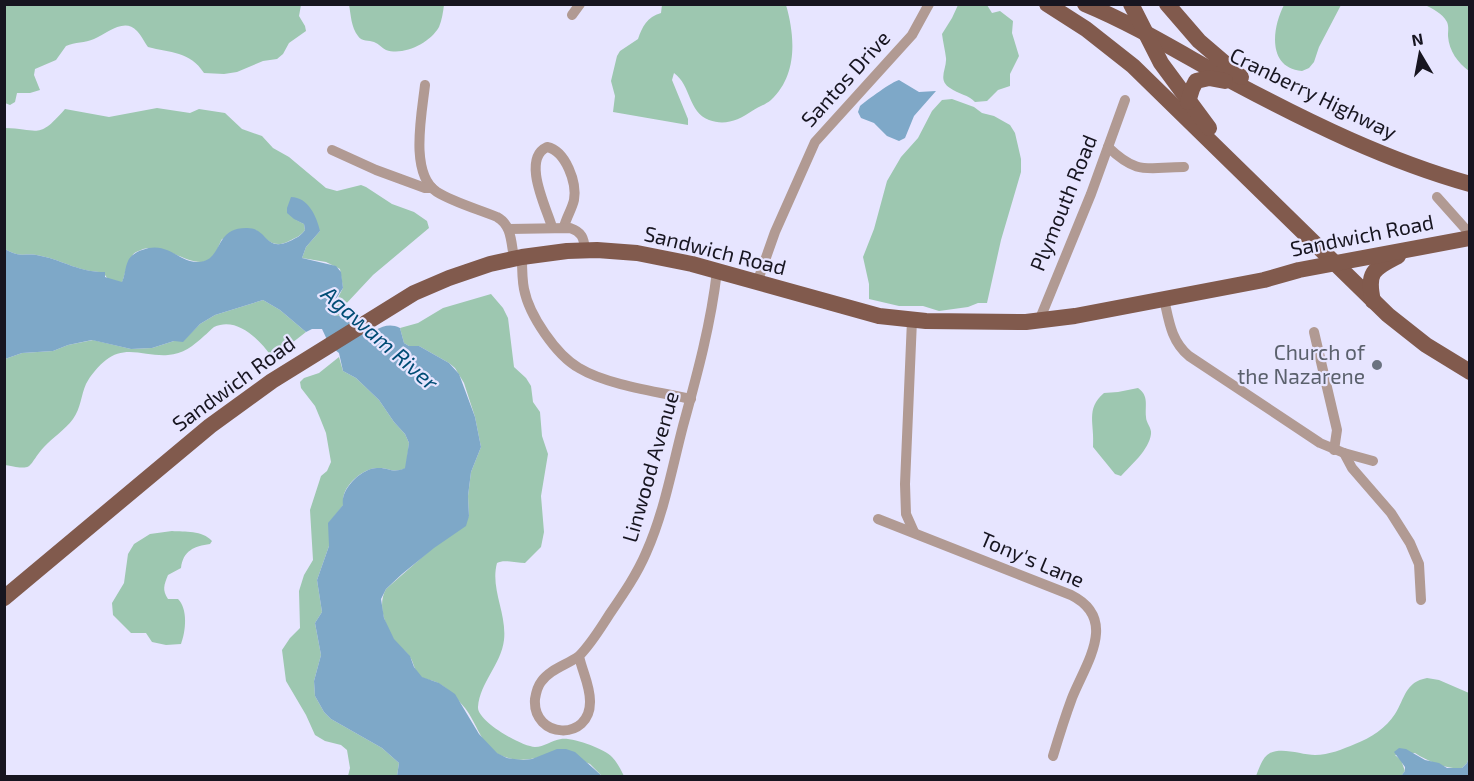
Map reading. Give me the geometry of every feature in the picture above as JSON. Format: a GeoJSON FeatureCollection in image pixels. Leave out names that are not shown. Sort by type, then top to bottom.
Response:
{"type":"FeatureCollection","features":[{"type":"Feature","properties":{"kind":"main road"},"geometry":{"type":"LineString","coordinates":[[1047,4],[1086,29],[1127,60],[1237,169],[1310,237],[1373,302],[1426,345],[1470,372]]}},
{"type":"Feature","properties":{"kind":"main road","name":"Cranberry Highway"},"geometry":{"type":"LineString","coordinates":[[1085,4],[1144,31],[1235,83],[1333,133],[1436,174],[1470,184]]}},
{"type":"Feature","properties":{"kind":"main road"},"geometry":{"type":"LineString","coordinates":[[1131,4],[1167,72],[1188,102],[1262,190]]}},
{"type":"Feature","properties":{"kind":"main road"},"geometry":{"type":"LineString","coordinates":[[1167,4],[1212,53],[1280,106]]}},
{"type":"Feature","properties":{"kind":"main road"},"geometry":{"type":"LineString","coordinates":[[1188,102],[1193,85],[1200,79],[1209,78],[1235,83]]}},
{"type":"Feature","properties":{"kind":"main road","name":"Sandwich Road"},"geometry":{"type":"LineString","coordinates":[[4,598],[217,421],[324,347],[425,287],[476,268],[518,257],[585,250],[650,255],[717,271],[864,313],[912,320],[1039,321],[1264,280],[1299,270],[1470,236]]}},
{"type":"Feature","properties":{"kind":"main road"},"geometry":{"type":"LineString","coordinates":[[1299,270],[1309,252],[1310,237]]}},
{"type":"Feature","properties":{"kind":"main road"},"geometry":{"type":"LineString","coordinates":[[1373,302],[1370,282],[1375,270],[1382,264],[1415,248]]}},
{"type":"Feature","properties":{"kind":"main road","name":"Sandwich Road"},"geometry":{"type":"LineString","coordinates":[[1264,280],[1319,277],[1353,282]]}},
{"type":"Feature","properties":{"kind":"street"},"geometry":{"type":"LineString","coordinates":[[572,15],[580,4]]}},
{"type":"Feature","properties":{"kind":"street","name":"Santos Drive"},"geometry":{"type":"LineString","coordinates":[[757,283],[775,232],[815,142],[912,35],[929,4]]}},
{"type":"Feature","properties":{"kind":"street"},"geometry":{"type":"LineString","coordinates":[[424,85],[420,153],[424,174],[432,188]]}},
{"type":"Feature","properties":{"kind":"street","name":"Plymouth Road"},"geometry":{"type":"LineString","coordinates":[[1039,321],[1125,100]]}},
{"type":"Feature","properties":{"kind":"street"},"geometry":{"type":"LineString","coordinates":[[547,147],[564,160],[572,182],[574,199],[558,227],[539,192],[537,182],[538,159],[541,151],[547,147]]}},
{"type":"Feature","properties":{"kind":"street"},"geometry":{"type":"LineString","coordinates":[[1108,147],[1121,160],[1134,166],[1147,169],[1184,168]]}},
{"type":"Feature","properties":{"kind":"street"},"geometry":{"type":"LineString","coordinates":[[332,150],[376,170],[424,188],[432,188],[506,223],[518,257],[524,291],[536,317],[555,346],[570,362],[600,377],[691,399]]}},
{"type":"Feature","properties":{"kind":"street"},"geometry":{"type":"LineString","coordinates":[[1437,197],[1470,236]]}},
{"type":"Feature","properties":{"kind":"street"},"geometry":{"type":"LineString","coordinates":[[509,229],[558,227],[579,232],[584,240],[585,250]]}},
{"type":"Feature","properties":{"kind":"street","name":"Linwood Avenue"},"geometry":{"type":"LineString","coordinates":[[579,656],[590,694],[588,714],[578,727],[566,730],[552,729],[542,722],[536,712],[535,700],[538,686],[545,677],[579,656],[604,624],[646,554],[669,483],[691,399],[707,335],[717,271]]}},
{"type":"Feature","properties":{"kind":"street"},"geometry":{"type":"LineString","coordinates":[[1164,299],[1173,336],[1184,351],[1312,438],[1339,451],[1373,461]]}},
{"type":"Feature","properties":{"kind":"street"},"geometry":{"type":"LineString","coordinates":[[912,320],[905,494],[908,520],[914,532]]}},
{"type":"Feature","properties":{"kind":"street"},"geometry":{"type":"LineString","coordinates":[[1314,332],[1337,430],[1339,451],[1390,513],[1410,543],[1420,571],[1421,600]]}},
{"type":"Feature","properties":{"kind":"street","name":"Tony's Lane"},"geometry":{"type":"LineString","coordinates":[[878,519],[1071,595],[1089,608],[1096,632],[1095,646],[1072,698],[1053,756]]}},
{"type":"Feature","properties":{"kind":"green space"},"geometry":{"type":"Polygon","coordinates":[[[349,4],[444,5],[442,19],[435,33],[416,47],[393,51],[360,38],[353,25],[349,4]]]}},
{"type":"Feature","properties":{"kind":"green space"},"geometry":{"type":"Polygon","coordinates":[[[4,5],[301,5],[299,16],[306,31],[289,43],[277,59],[263,61],[237,72],[224,74],[204,73],[186,57],[148,47],[132,27],[121,26],[91,40],[66,46],[56,60],[35,69],[34,75],[40,90],[17,93],[15,102],[10,105],[5,103],[4,5]]]}},
{"type":"Feature","properties":{"kind":"green space"},"geometry":{"type":"Polygon","coordinates":[[[662,5],[786,5],[791,29],[792,55],[786,79],[780,90],[769,102],[742,117],[732,121],[715,122],[697,111],[684,84],[674,73],[672,80],[688,119],[688,125],[613,112],[615,96],[611,81],[617,56],[620,51],[638,39],[649,20],[661,13],[662,5]]]}},
{"type":"Feature","properties":{"kind":"green space"},"geometry":{"type":"Polygon","coordinates":[[[958,5],[987,5],[992,13],[1000,11],[1013,21],[1012,33],[1019,56],[1010,74],[1010,86],[998,90],[987,101],[975,102],[946,85],[943,78],[946,58],[942,34],[958,5]]]}},
{"type":"Feature","properties":{"kind":"green space"},"geometry":{"type":"Polygon","coordinates":[[[1284,5],[1341,5],[1319,47],[1314,62],[1302,71],[1283,63],[1275,46],[1277,25],[1284,5]]]}},
{"type":"Feature","properties":{"kind":"green space"},"geometry":{"type":"Polygon","coordinates":[[[1425,5],[1469,5],[1469,71],[1452,52],[1448,24],[1445,19],[1425,5]]]}},
{"type":"Feature","properties":{"kind":"green space"},"geometry":{"type":"Polygon","coordinates":[[[952,99],[1010,125],[1015,133],[1021,159],[1021,172],[1001,240],[987,303],[939,311],[923,306],[899,306],[869,299],[869,284],[863,257],[874,229],[887,181],[901,157],[918,138],[932,111],[942,100],[952,99]]]}},
{"type":"Feature","properties":{"kind":"green space"},"geometry":{"type":"Polygon","coordinates":[[[157,108],[190,113],[199,109],[225,113],[242,129],[262,136],[273,148],[289,157],[326,188],[337,191],[361,185],[392,204],[414,212],[427,221],[429,228],[373,275],[344,306],[345,315],[335,316],[331,311],[343,288],[340,269],[326,262],[302,258],[306,247],[320,231],[294,219],[304,224],[305,230],[293,239],[275,244],[256,230],[222,239],[214,256],[207,261],[199,262],[153,248],[143,249],[132,256],[122,283],[108,279],[104,272],[79,268],[41,256],[20,255],[5,249],[5,128],[32,131],[43,129],[65,109],[109,117],[157,108]]]}},
{"type":"Feature","properties":{"kind":"green space"},"geometry":{"type":"Polygon","coordinates":[[[491,294],[508,318],[514,367],[531,386],[533,402],[540,412],[542,436],[548,454],[541,496],[544,532],[541,547],[525,563],[506,561],[497,563],[495,573],[504,640],[499,658],[482,690],[478,707],[480,713],[492,726],[520,743],[535,747],[566,739],[596,747],[616,761],[624,776],[602,776],[590,764],[557,750],[536,758],[522,760],[507,758],[494,751],[488,746],[465,708],[452,694],[441,685],[419,675],[410,657],[394,640],[383,615],[382,602],[386,589],[469,516],[468,496],[471,472],[481,447],[475,417],[464,383],[455,368],[419,346],[409,346],[404,343],[400,328],[418,323],[443,308],[491,294]]]}},
{"type":"Feature","properties":{"kind":"green space"},"geometry":{"type":"Polygon","coordinates":[[[263,300],[280,310],[306,332],[279,353],[271,356],[247,331],[223,324],[214,327],[192,346],[178,353],[160,355],[128,352],[113,355],[100,365],[88,381],[73,419],[44,447],[29,466],[22,468],[5,465],[5,359],[22,353],[53,351],[68,345],[93,340],[131,349],[152,348],[174,341],[183,341],[200,324],[215,315],[263,300]]]}},
{"type":"Feature","properties":{"kind":"green space"},"geometry":{"type":"Polygon","coordinates":[[[339,357],[343,371],[356,378],[379,400],[405,434],[409,443],[406,468],[394,470],[377,468],[359,475],[348,486],[343,498],[344,504],[329,523],[329,546],[317,580],[322,612],[315,623],[321,655],[314,681],[315,696],[331,719],[382,748],[399,763],[397,776],[348,776],[350,768],[347,750],[341,745],[325,741],[315,735],[286,681],[282,650],[300,628],[299,591],[304,575],[313,560],[310,510],[321,476],[327,471],[331,462],[326,433],[315,406],[301,388],[300,382],[304,378],[319,373],[339,357]]]}},
{"type":"Feature","properties":{"kind":"green space"},"geometry":{"type":"Polygon","coordinates":[[[1138,388],[1146,401],[1146,419],[1151,430],[1150,440],[1121,476],[1115,474],[1093,447],[1093,411],[1098,399],[1104,393],[1138,388]]]}},
{"type":"Feature","properties":{"kind":"green space"},"geometry":{"type":"Polygon","coordinates":[[[172,531],[198,533],[212,541],[210,544],[190,550],[184,557],[181,568],[168,575],[165,593],[168,599],[178,599],[181,603],[185,620],[181,644],[166,645],[152,642],[146,633],[131,633],[113,615],[112,603],[124,583],[128,554],[134,544],[150,534],[172,531]]]}},
{"type":"Feature","properties":{"kind":"green space"},"geometry":{"type":"Polygon","coordinates":[[[1427,678],[1439,680],[1469,693],[1469,757],[1462,768],[1450,768],[1415,753],[1395,755],[1401,760],[1405,771],[1401,776],[1256,776],[1263,760],[1275,751],[1310,755],[1325,754],[1346,748],[1372,736],[1383,728],[1395,714],[1410,687],[1427,678]]]}},
{"type":"Feature","properties":{"kind":"water"},"geometry":{"type":"Polygon","coordinates":[[[899,80],[919,92],[936,91],[914,116],[905,138],[899,141],[887,136],[874,123],[861,118],[858,112],[863,103],[899,80]]]}},
{"type":"Feature","properties":{"kind":"water","name":"Agawam River"},"geometry":{"type":"Polygon","coordinates":[[[291,197],[307,204],[317,220],[320,231],[306,247],[302,258],[336,266],[341,272],[343,288],[334,302],[331,313],[335,316],[345,315],[355,331],[361,334],[384,326],[400,328],[404,343],[409,346],[419,346],[449,363],[459,374],[475,417],[481,447],[471,472],[468,496],[469,516],[466,526],[434,548],[386,589],[381,599],[384,618],[394,639],[410,656],[414,667],[422,677],[439,683],[455,694],[479,734],[497,753],[507,758],[523,760],[532,759],[557,749],[566,749],[575,752],[602,776],[397,776],[399,763],[382,748],[331,719],[324,712],[315,696],[314,681],[321,655],[315,623],[322,612],[317,580],[329,546],[328,523],[343,505],[348,486],[359,475],[371,469],[405,468],[409,443],[405,434],[379,400],[356,378],[343,371],[339,353],[330,346],[322,329],[312,329],[306,332],[280,310],[263,300],[215,315],[200,324],[183,342],[174,341],[152,348],[131,349],[92,340],[53,351],[22,353],[5,359],[5,249],[20,255],[36,255],[95,272],[105,272],[105,277],[122,282],[130,257],[142,250],[159,248],[198,262],[212,256],[223,238],[236,229],[253,229],[275,244],[294,239],[305,230],[304,224],[287,213],[291,197]]]}},
{"type":"Feature","properties":{"kind":"water"},"geometry":{"type":"Polygon","coordinates":[[[1399,748],[1447,768],[1462,768],[1469,757],[1469,776],[1401,776],[1405,767],[1394,752],[1399,748]]]}},
{"type":"Feature","properties":{"kind":"place","name":"Church of the Nazarene"},"geometry":{"type":"Point","coordinates":[1377,365]}}]}
